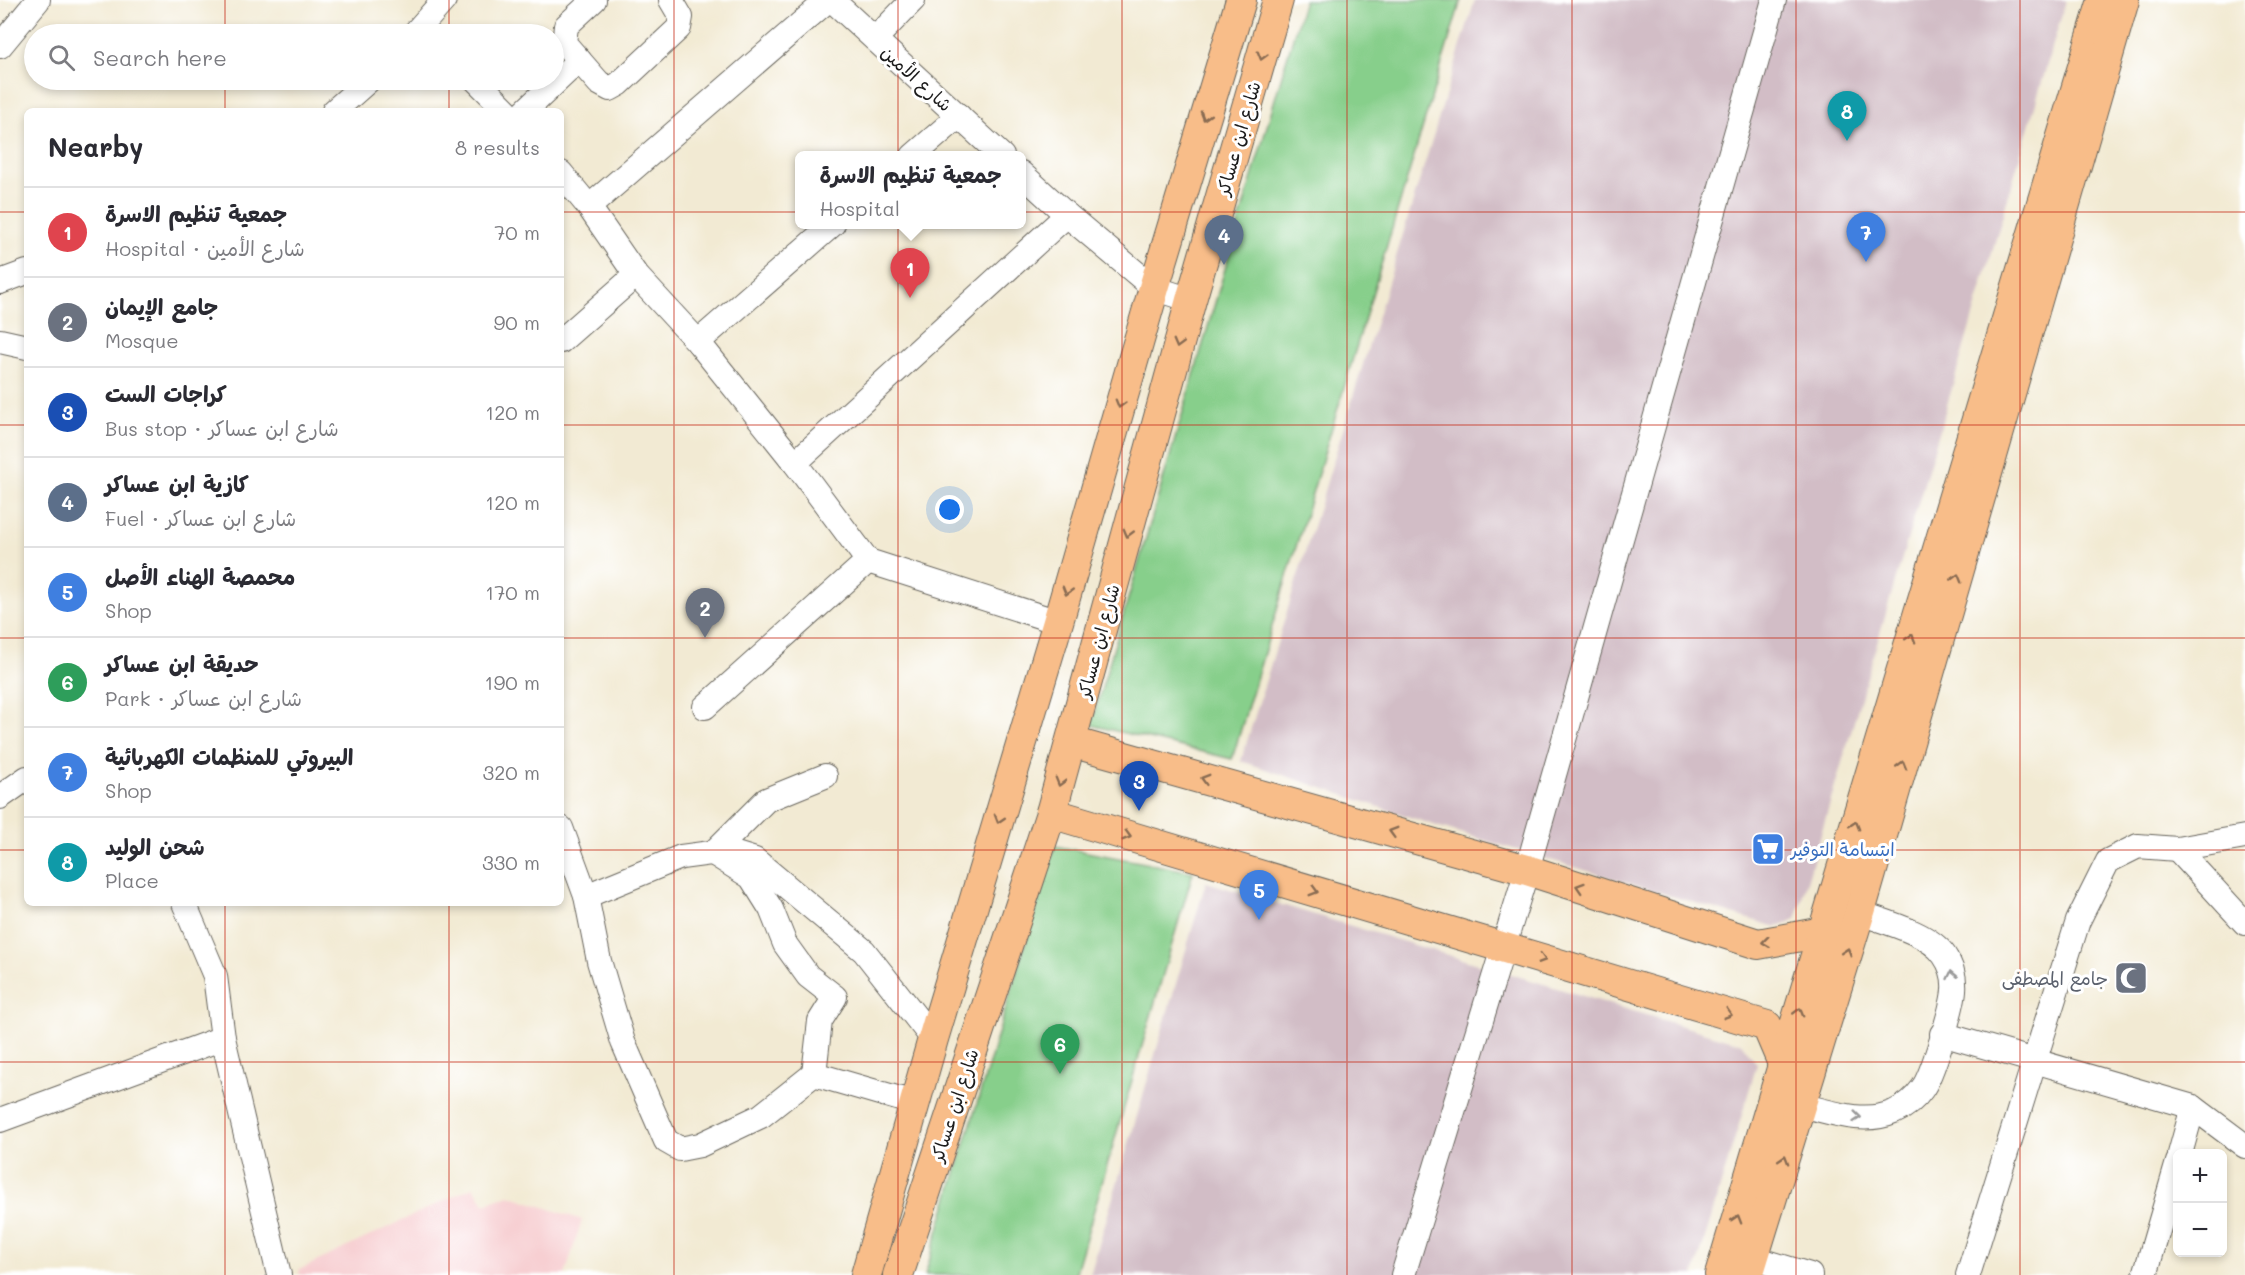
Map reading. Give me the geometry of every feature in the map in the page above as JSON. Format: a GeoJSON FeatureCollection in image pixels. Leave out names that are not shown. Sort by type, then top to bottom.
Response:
{"type":"FeatureCollection","features":[{"type":"Feature","properties":{"kind":"main road","name":"شارع ابن عساكر"},"geometry":{"type":"LineString","coordinates":[[866,1275],[914,1103],[1241,0]]}},
{"type":"Feature","properties":{"kind":"main road","name":"شارع ابن عساكر"},"geometry":{"type":"LineString","coordinates":[[898,1275],[1051,813],[1191,300],[1278,0]]}},
{"type":"Feature","properties":{"kind":"main road"},"geometry":{"type":"LineString","coordinates":[[1720,1275],[2103,0]]}},
{"type":"Feature","properties":{"kind":"main road"},"geometry":{"type":"LineString","coordinates":[[1751,1266],[1860,913],[2124,0]]}},
{"type":"Feature","properties":{"kind":"main road"},"geometry":{"type":"LineString","coordinates":[[1071,742],[1527,870],[1758,944],[1823,932]]}},
{"type":"Feature","properties":{"kind":"main road"},"geometry":{"type":"LineString","coordinates":[[1051,813],[1767,1026],[1784,1066]]}},
{"type":"Feature","properties":{"kind":"street"},"geometry":{"type":"LineString","coordinates":[[0,46],[38,0]]}},
{"type":"Feature","properties":{"kind":"street"},"geometry":{"type":"LineString","coordinates":[[428,24],[444,0]]}},
{"type":"Feature","properties":{"kind":"street"},"geometry":{"type":"LineString","coordinates":[[594,0],[566,26],[564,43],[599,83],[610,89],[619,84],[679,28],[681,16],[671,0]]}},
{"type":"Feature","properties":{"kind":"street"},"geometry":{"type":"LineString","coordinates":[[589,207],[830,0]]}},
{"type":"Feature","properties":{"kind":"street","name":"شارع الأمين"},"geometry":{"type":"LineString","coordinates":[[830,0],[997,151]]}},
{"type":"Feature","properties":{"kind":"street"},"geometry":{"type":"LineString","coordinates":[[875,39],[913,0]]}},
{"type":"Feature","properties":{"kind":"street"},"geometry":{"type":"LineString","coordinates":[[1403,1275],[1527,870],[1774,0]]}},
{"type":"Feature","properties":{"kind":"street"},"geometry":{"type":"LineString","coordinates":[[564,74],[579,60]]}},
{"type":"Feature","properties":{"kind":"street"},"geometry":{"type":"LineString","coordinates":[[336,108],[357,90]]}},
{"type":"Feature","properties":{"kind":"street"},"geometry":{"type":"LineString","coordinates":[[486,90],[504,108]]}},
{"type":"Feature","properties":{"kind":"street"},"geometry":{"type":"LineString","coordinates":[[528,108],[547,90]]}},
{"type":"Feature","properties":{"kind":"street"},"geometry":{"type":"LineString","coordinates":[[919,151],[959,116]]}},
{"type":"Feature","properties":{"kind":"street"},"geometry":{"type":"LineString","coordinates":[[564,177],[589,207],[636,275],[698,342],[795,463],[868,561],[1058,622]]}},
{"type":"Feature","properties":{"kind":"street"},"geometry":{"type":"LineString","coordinates":[[1026,177],[1067,215],[1154,288],[1191,300]]}},
{"type":"Feature","properties":{"kind":"street"},"geometry":{"type":"LineString","coordinates":[[795,463],[1067,215]]}},
{"type":"Feature","properties":{"kind":"street"},"geometry":{"type":"LineString","coordinates":[[698,342],[829,229]]}},
{"type":"Feature","properties":{"kind":"street"},"geometry":{"type":"LineString","coordinates":[[0,282],[24,273]]}},
{"type":"Feature","properties":{"kind":"street"},"geometry":{"type":"LineString","coordinates":[[564,338],[636,275]]}},
{"type":"Feature","properties":{"kind":"street"},"geometry":{"type":"LineString","coordinates":[[0,341],[24,346]]}},
{"type":"Feature","properties":{"kind":"street"},"geometry":{"type":"LineString","coordinates":[[705,707],[868,561]]}},
{"type":"Feature","properties":{"kind":"street"},"geometry":{"type":"LineString","coordinates":[[713,853],[766,800],[825,776]]}},
{"type":"Feature","properties":{"kind":"street"},"geometry":{"type":"LineString","coordinates":[[0,797],[24,780]]}},
{"type":"Feature","properties":{"kind":"street"},"geometry":{"type":"LineString","coordinates":[[564,836],[586,896],[599,961],[622,1042],[666,1141],[680,1149],[700,1145],[761,1116],[814,1074],[820,1021],[835,997],[808,976],[785,944],[771,909],[751,877],[713,853]]}},
{"type":"Feature","properties":{"kind":"street"},"geometry":{"type":"LineString","coordinates":[[1968,1275],[2078,921],[2108,861],[2138,846],[2177,849],[2245,837]]}},
{"type":"Feature","properties":{"kind":"street"},"geometry":{"type":"LineString","coordinates":[[2177,849],[2245,923]]}},
{"type":"Feature","properties":{"kind":"street"},"geometry":{"type":"LineString","coordinates":[[586,896],[681,858],[726,851],[755,860],[864,951],[933,1039]]}},
{"type":"Feature","properties":{"kind":"street"},"geometry":{"type":"LineString","coordinates":[[185,906],[215,976],[223,1038],[279,1275]]}},
{"type":"Feature","properties":{"kind":"street"},"geometry":{"type":"LineString","coordinates":[[1800,1105],[1860,1118],[1878,1117],[1896,1112],[1911,1102],[1923,1088],[1932,1072],[1954,992],[1954,979],[1944,955],[1925,938],[1860,913]]}},
{"type":"Feature","properties":{"kind":"street"},"geometry":{"type":"LineString","coordinates":[[1942,1034],[2193,1107],[2245,1146]]}},
{"type":"Feature","properties":{"kind":"street"},"geometry":{"type":"LineString","coordinates":[[0,1120],[223,1038]]}},
{"type":"Feature","properties":{"kind":"street"},"geometry":{"type":"LineString","coordinates":[[814,1074],[914,1103]]}},
{"type":"Feature","properties":{"kind":"street"},"geometry":{"type":"LineString","coordinates":[[2181,1149],[2193,1107]]}},
{"type":"Feature","properties":{"kind":"street"},"geometry":{"type":"LineString","coordinates":[[2145,1275],[2173,1179]]}},
{"type":"Feature","properties":{"kind":"street"},"geometry":{"type":"LineString","coordinates":[[1751,1266],[1810,1275]]}},
{"type":"Feature","properties":{"kind":"shaded area"},"geometry":{"type":"Polygon","coordinates":[[[1475,0],[2066,0],[1796,919],[1776,927],[1440,827],[1241,761],[1475,0]]]}},
{"type":"Feature","properties":{"kind":"shaded area"},"geometry":{"type":"Polygon","coordinates":[[[1206,882],[1742,1044],[1757,1064],[1694,1275],[1090,1275],[1206,882]]]}},
{"type":"Feature","properties":{"kind":"shaded area"},"geometry":{"type":"Polygon","coordinates":[[[473,1187],[485,1204],[509,1195],[582,1220],[565,1275],[300,1275],[299,1270],[473,1187]]]}},
{"type":"Feature","properties":{"kind":"green space"},"geometry":{"type":"Polygon","coordinates":[[[1304,0],[1461,0],[1232,759],[1091,725],[1304,0]]]}},
{"type":"Feature","properties":{"kind":"green space"},"geometry":{"type":"Polygon","coordinates":[[[1055,846],[1193,872],[1075,1275],[925,1275],[1055,846]]]}},
{"type":"Feature","properties":{"kind":"place","name":"شحن الوليد"},"geometry":{"type":"Point","coordinates":[1847,141]}},
{"type":"Feature","properties":{"kind":"place","name":"البيروتي للمنظمات الكهربائية"},"geometry":{"type":"Point","coordinates":[1866,262]}},
{"type":"Feature","properties":{"kind":"place","name":"كازية ابن عساكر"},"geometry":{"type":"Point","coordinates":[1224,265]}},
{"type":"Feature","properties":{"kind":"place","name":"جمعية تنظيم الاسرة"},"geometry":{"type":"Point","coordinates":[910,298]}},
{"type":"Feature","properties":{"kind":"place","name":"جامع الإيمان"},"geometry":{"type":"Point","coordinates":[705,638]}},
{"type":"Feature","properties":{"kind":"place","name":"كراجات الست"},"geometry":{"type":"Point","coordinates":[1139,811]}},
{"type":"Feature","properties":{"kind":"place","name":"ابتسامة التوفير"},"geometry":{"type":"Point","coordinates":[1768,849]}},
{"type":"Feature","properties":{"kind":"place","name":"محمصة الهناء الأصل"},"geometry":{"type":"Point","coordinates":[1259,920]}},
{"type":"Feature","properties":{"kind":"place","name":"جامع المصطفى"},"geometry":{"type":"Point","coordinates":[2131,978]}},
{"type":"Feature","properties":{"kind":"place","name":"حديقة ابن عساكر"},"geometry":{"type":"Point","coordinates":[1060,1074]}}]}
